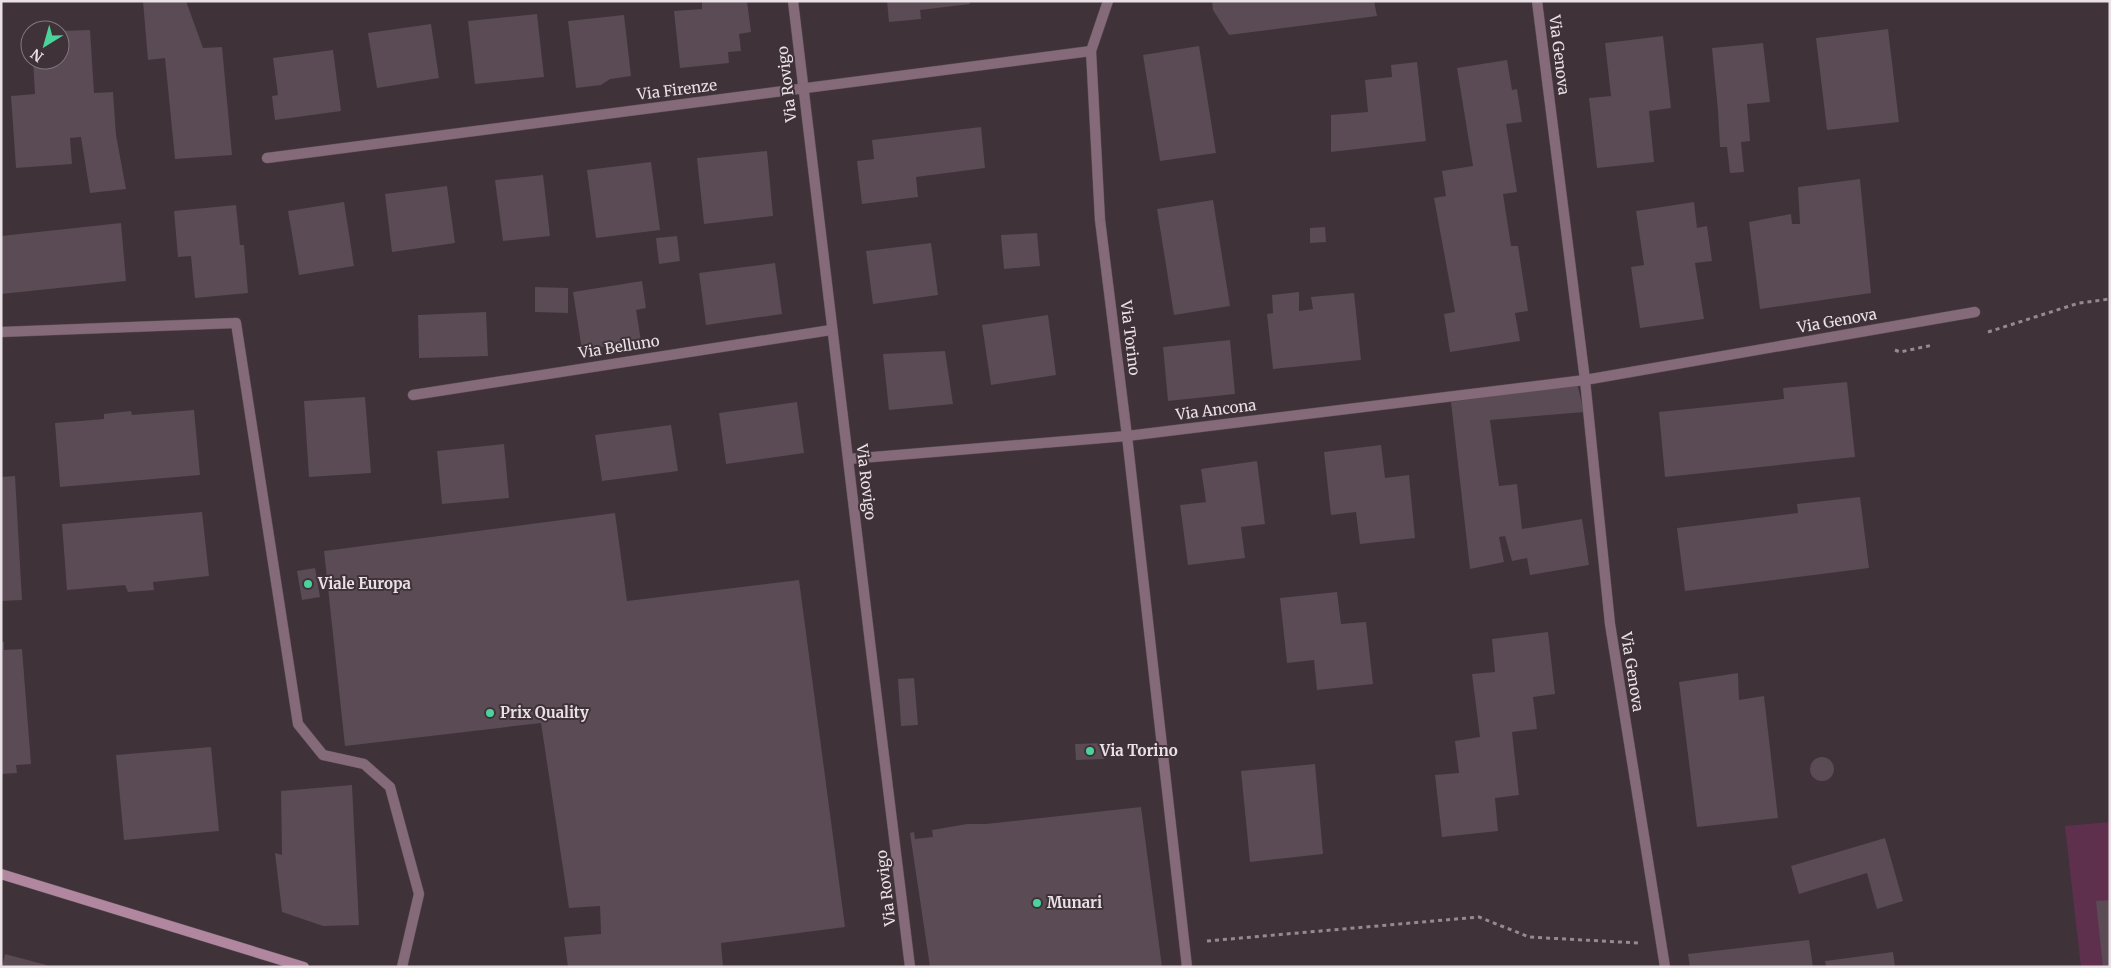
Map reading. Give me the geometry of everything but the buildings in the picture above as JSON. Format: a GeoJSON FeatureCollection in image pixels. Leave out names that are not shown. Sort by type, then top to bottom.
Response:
{"type":"FeatureCollection","features":[{"type":"Feature","properties":{"kind":"street","name":"Via Rovigo"},"geometry":{"type":"LineString","coordinates":[[793,1],[831,330],[849,459],[910,967]]}},
{"type":"Feature","properties":{"kind":"street"},"geometry":{"type":"LineString","coordinates":[[1091,51],[1108,1]]}},
{"type":"Feature","properties":{"kind":"street","name":"Via Genova"},"geometry":{"type":"LineString","coordinates":[[1537,1],[1585,380],[1610,624],[1665,967]]}},
{"type":"Feature","properties":{"kind":"street","name":"Via Firenze"},"geometry":{"type":"LineString","coordinates":[[267,158],[1091,51]]}},
{"type":"Feature","properties":{"kind":"street","name":"Via Torino"},"geometry":{"type":"LineString","coordinates":[[1091,51],[1100,220],[1127,436],[1187,967]]}},
{"type":"Feature","properties":{"kind":"street","name":"Via Genova"},"geometry":{"type":"LineString","coordinates":[[1585,380],[1975,312]]}},
{"type":"Feature","properties":{"kind":"street"},"geometry":{"type":"LineString","coordinates":[[1,332],[236,324],[298,724],[323,755],[364,764],[390,787],[419,894],[402,967]]}},
{"type":"Feature","properties":{"kind":"street","name":"Via Belluno"},"geometry":{"type":"LineString","coordinates":[[413,394],[831,330]]}},
{"type":"Feature","properties":{"kind":"street","name":"Via Ancona"},"geometry":{"type":"LineString","coordinates":[[849,459],[1127,436],[1585,380]]}},
{"type":"Feature","properties":{"kind":"street"},"geometry":{"type":"LineString","coordinates":[[1,874],[304,967]]}},
{"type":"Feature","properties":{"kind":"path"},"geometry":{"type":"LineString","coordinates":[[1184,943],[1479,917],[1529,937],[1662,945]]}},
{"type":"Feature","properties":{"kind":"shaded area"},"geometry":{"type":"Polygon","coordinates":[[[2110,822],[2110,967],[2081,967],[2065,826],[2110,822]]]}},
{"type":"Feature","properties":{"kind":"place","name":"Viale Europa"},"geometry":{"type":"Point","coordinates":[308,584]}},
{"type":"Feature","properties":{"kind":"place","name":"Prix Quality"},"geometry":{"type":"Point","coordinates":[490,713]}},
{"type":"Feature","properties":{"kind":"place","name":"Via Torino"},"geometry":{"type":"Point","coordinates":[1090,751]}},
{"type":"Feature","properties":{"kind":"place","name":"Munari"},"geometry":{"type":"Point","coordinates":[1037,903]}}]}
